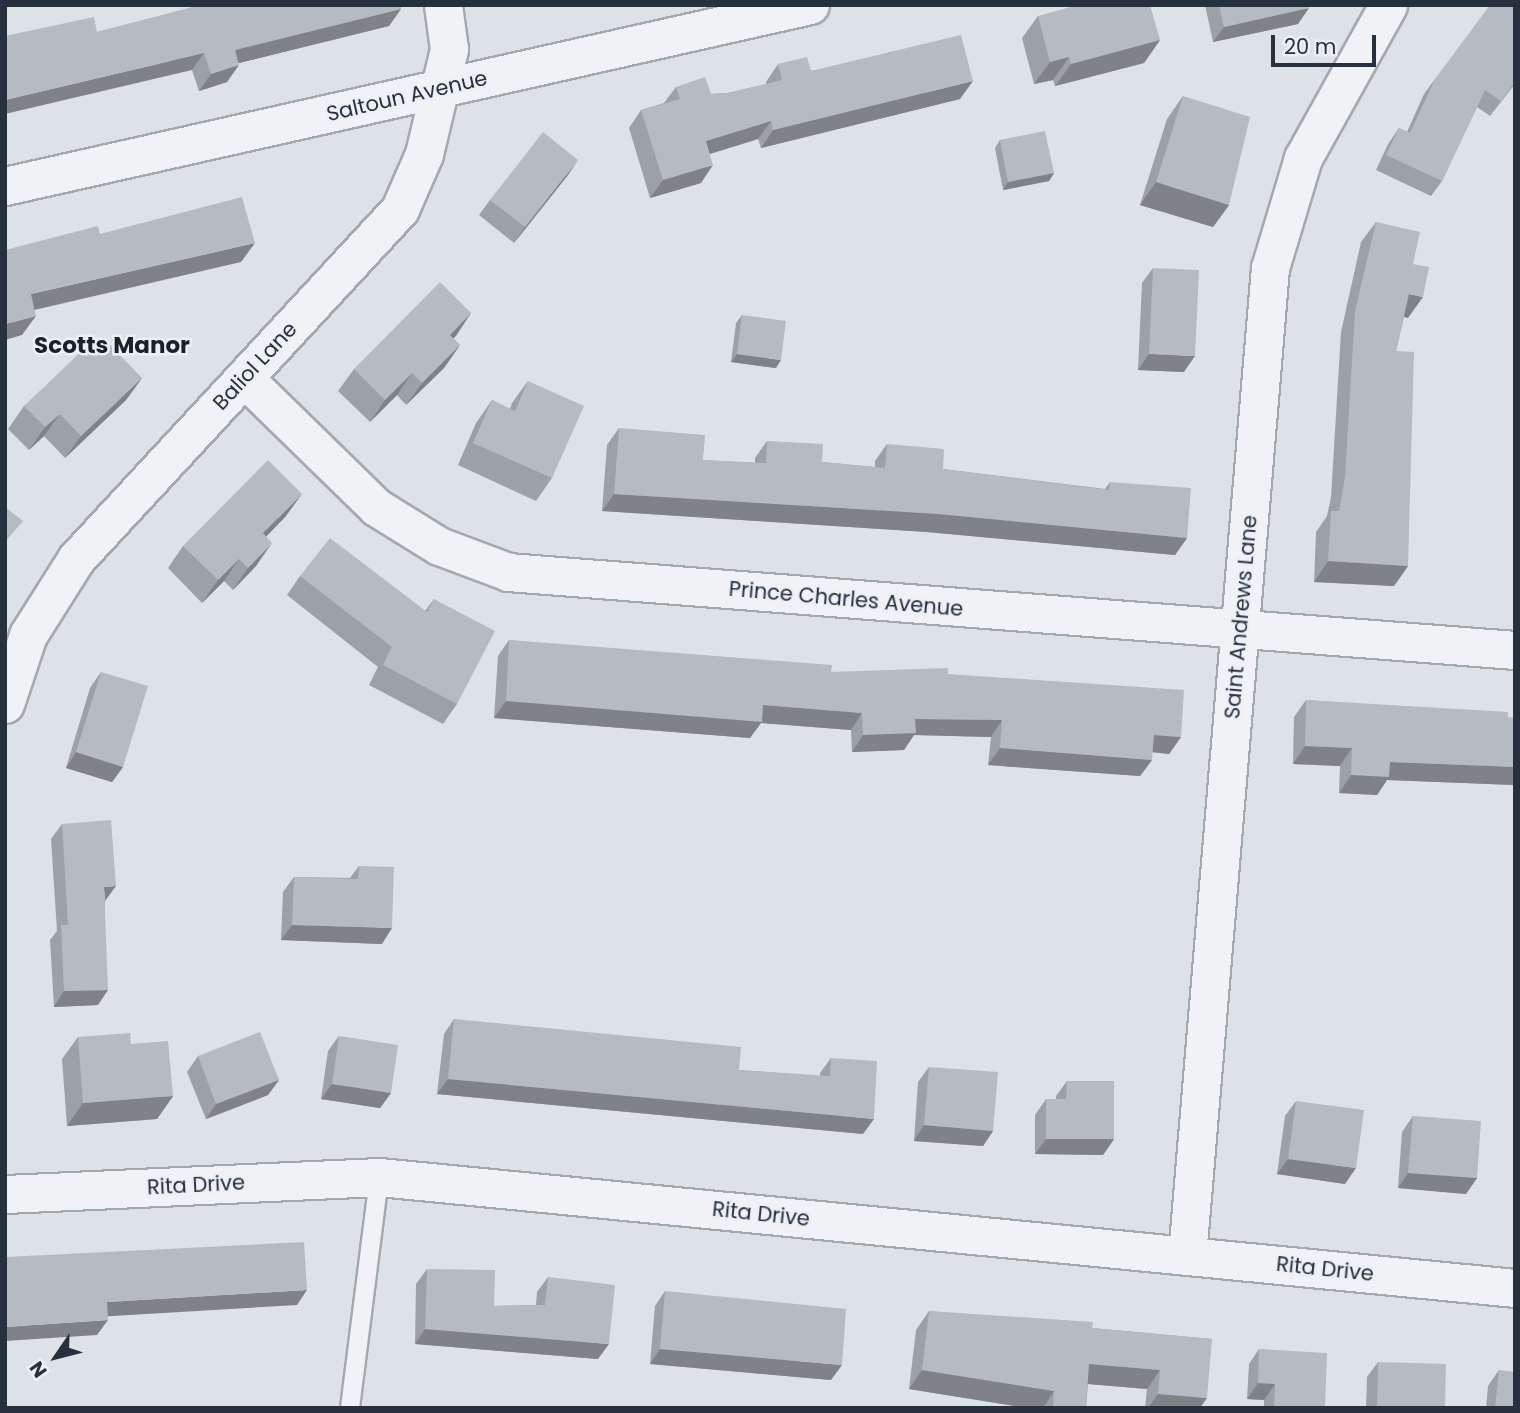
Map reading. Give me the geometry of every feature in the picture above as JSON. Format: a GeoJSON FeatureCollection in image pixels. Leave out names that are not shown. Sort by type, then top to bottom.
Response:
{"type":"FeatureCollection","features":[{"type":"Feature","properties":{"kind":"street","name":"Baliol Lane"},"geometry":{"type":"LineString","coordinates":[[5,704],[28,635],[76,558],[400,209],[424,154],[449,49],[443,5]]}},
{"type":"Feature","properties":{"kind":"street","name":"Saltoun Avenue"},"geometry":{"type":"LineString","coordinates":[[5,187],[810,5]]}},
{"type":"Feature","properties":{"kind":"street","name":"Saint Andrews Lane"},"geometry":{"type":"LineString","coordinates":[[1188,1255],[1270,268],[1303,158],[1388,5]]}},
{"type":"Feature","properties":{"kind":"street","name":"Prince Charles Avenue"},"geometry":{"type":"LineString","coordinates":[[243,378],[376,507],[439,546],[508,572],[1515,650]]}},
{"type":"Feature","properties":{"kind":"street","name":"Rita Drive"},"geometry":{"type":"LineString","coordinates":[[5,1194],[379,1177],[1515,1288]]}},
{"type":"Feature","properties":{"kind":"lane"},"geometry":{"type":"LineString","coordinates":[[350,1408],[379,1177]]}},
{"type":"Feature","properties":{"kind":"building"},"geometry":{"type":"Polygon","coordinates":[[[200,5],[400,5],[401,9],[235,50],[239,65],[211,74],[204,53],[5,100],[5,36],[94,17],[97,32],[200,5]]]}},
{"type":"Feature","properties":{"kind":"building"},"geometry":{"type":"Polygon","coordinates":[[[1078,5],[1150,5],[1160,40],[1071,64],[1069,57],[1050,62],[1038,16],[1078,5]]]}},
{"type":"Feature","properties":{"kind":"building"},"geometry":{"type":"Polygon","coordinates":[[[1219,5],[1308,5],[1309,8],[1224,27],[1219,5]]]}},
{"type":"Feature","properties":{"kind":"building"},"geometry":{"type":"Polygon","coordinates":[[[1490,5],[1515,5],[1515,82],[1501,101],[1485,90],[1442,181],[1386,155],[1399,128],[1410,133],[1435,79],[1490,5]]]}},
{"type":"Feature","properties":{"kind":"building"},"geometry":{"type":"Polygon","coordinates":[[[961,35],[973,81],[773,130],[771,121],[706,141],[713,165],[663,180],[641,110],[680,99],[676,87],[705,77],[711,94],[728,93],[782,80],[778,64],[807,57],[811,71],[961,35]]]}},
{"type":"Feature","properties":{"kind":"building"},"geometry":{"type":"Polygon","coordinates":[[[1183,96],[1250,117],[1229,205],[1156,182],[1183,96]]]}},
{"type":"Feature","properties":{"kind":"building"},"geometry":{"type":"Polygon","coordinates":[[[1045,131],[1054,173],[1008,182],[1000,140],[1045,131]]]}},
{"type":"Feature","properties":{"kind":"building"},"geometry":{"type":"Polygon","coordinates":[[[543,132],[578,160],[525,227],[490,200],[543,132]]]}},
{"type":"Feature","properties":{"kind":"building"},"geometry":{"type":"Polygon","coordinates":[[[242,197],[255,243],[31,294],[36,316],[5,324],[5,250],[98,226],[100,234],[242,197]]]}},
{"type":"Feature","properties":{"kind":"building"},"geometry":{"type":"Polygon","coordinates":[[[1376,222],[1420,232],[1413,264],[1429,267],[1423,297],[1409,294],[1396,351],[1414,352],[1408,566],[1328,561],[1331,511],[1339,511],[1345,477],[1355,311],[1376,222]]]}},
{"type":"Feature","properties":{"kind":"building"},"geometry":{"type":"Polygon","coordinates":[[[1153,268],[1199,270],[1195,356],[1149,354],[1153,268]]]}},
{"type":"Feature","properties":{"kind":"building"},"geometry":{"type":"Polygon","coordinates":[[[440,282],[471,313],[450,335],[460,345],[422,383],[412,373],[385,400],[354,369],[440,282]]]}},
{"type":"Feature","properties":{"kind":"building"},"geometry":{"type":"Polygon","coordinates":[[[742,315],[786,321],[781,360],[737,354],[742,315]]]}},
{"type":"Feature","properties":{"kind":"building"},"geometry":{"type":"Polygon","coordinates":[[[108,343],[142,378],[81,436],[60,414],[45,427],[24,406],[88,345],[96,354],[108,343]]]}},
{"type":"Feature","properties":{"kind":"building"},"geometry":{"type":"Polygon","coordinates":[[[528,381],[584,406],[552,478],[473,443],[492,400],[515,411],[528,381]]]}},
{"type":"Feature","properties":{"kind":"building"},"geometry":{"type":"Polygon","coordinates":[[[619,428],[705,435],[703,460],[766,463],[767,441],[823,444],[822,462],[885,468],[887,444],[944,449],[943,469],[1109,490],[1110,482],[1191,488],[1187,538],[939,514],[614,494],[619,428]]]}},
{"type":"Feature","properties":{"kind":"building"},"geometry":{"type":"Polygon","coordinates":[[[268,460],[302,494],[263,533],[272,543],[248,568],[239,559],[218,580],[183,546],[268,460]]]}},
{"type":"Feature","properties":{"kind":"building"},"geometry":{"type":"Polygon","coordinates":[[[5,507],[23,521],[5,542],[5,507]]]}},
{"type":"Feature","properties":{"kind":"building"},"geometry":{"type":"Polygon","coordinates":[[[330,538],[427,612],[434,599],[495,631],[457,704],[383,665],[392,647],[300,576],[330,538]]]}},
{"type":"Feature","properties":{"kind":"building"},"geometry":{"type":"Polygon","coordinates":[[[509,640],[832,665],[831,672],[948,668],[948,674],[1184,690],[1181,737],[1154,735],[1152,760],[1000,748],[1002,720],[915,719],[916,733],[863,735],[862,713],[763,705],[762,722],[506,701],[509,640]]]}},
{"type":"Feature","properties":{"kind":"building"},"geometry":{"type":"Polygon","coordinates":[[[101,672],[148,686],[123,767],[76,752],[101,672]]]}},
{"type":"Feature","properties":{"kind":"building"},"geometry":{"type":"Polygon","coordinates":[[[1306,700],[1508,712],[1508,718],[1515,718],[1515,767],[1390,762],[1389,777],[1351,775],[1352,748],[1305,746],[1306,700]]]}},
{"type":"Feature","properties":{"kind":"building"},"geometry":{"type":"Polygon","coordinates":[[[111,820],[116,886],[104,887],[108,990],[64,991],[61,925],[68,925],[62,824],[111,820]]]}},
{"type":"Feature","properties":{"kind":"building"},"geometry":{"type":"Polygon","coordinates":[[[359,866],[394,867],[392,928],[292,925],[294,877],[358,879],[359,866]]]}},
{"type":"Feature","properties":{"kind":"building"},"geometry":{"type":"Polygon","coordinates":[[[454,1019],[741,1047],[739,1070],[830,1076],[831,1058],[877,1061],[874,1119],[448,1079],[454,1019]]]}},
{"type":"Feature","properties":{"kind":"building"},"geometry":{"type":"Polygon","coordinates":[[[260,1032],[279,1080],[216,1104],[198,1056],[260,1032]]]}},
{"type":"Feature","properties":{"kind":"building"},"geometry":{"type":"Polygon","coordinates":[[[130,1033],[131,1044],[168,1041],[173,1096],[83,1103],[78,1037],[130,1033]]]}},
{"type":"Feature","properties":{"kind":"building"},"geometry":{"type":"Polygon","coordinates":[[[339,1036],[398,1045],[391,1093],[332,1084],[339,1036]]]}},
{"type":"Feature","properties":{"kind":"building"},"geometry":{"type":"Polygon","coordinates":[[[929,1067],[998,1072],[993,1131],[924,1125],[929,1067]]]}},
{"type":"Feature","properties":{"kind":"building"},"geometry":{"type":"Polygon","coordinates":[[[1067,1081],[1114,1081],[1114,1139],[1046,1139],[1046,1099],[1066,1099],[1067,1081]]]}},
{"type":"Feature","properties":{"kind":"building"},"geometry":{"type":"Polygon","coordinates":[[[1296,1101],[1364,1110],[1356,1168],[1288,1159],[1296,1101]]]}},
{"type":"Feature","properties":{"kind":"building"},"geometry":{"type":"Polygon","coordinates":[[[1413,1116],[1481,1121],[1477,1178],[1408,1173],[1413,1116]]]}},
{"type":"Feature","properties":{"kind":"building"},"geometry":{"type":"Polygon","coordinates":[[[304,1242],[307,1290],[107,1302],[108,1320],[5,1327],[5,1257],[304,1242]]]}},
{"type":"Feature","properties":{"kind":"building"},"geometry":{"type":"Polygon","coordinates":[[[427,1269],[495,1270],[494,1306],[545,1305],[548,1277],[615,1285],[609,1344],[425,1329],[427,1269]]]}},
{"type":"Feature","properties":{"kind":"building"},"geometry":{"type":"Polygon","coordinates":[[[665,1291],[846,1309],[842,1365],[660,1349],[665,1291]]]}},
{"type":"Feature","properties":{"kind":"building"},"geometry":{"type":"Polygon","coordinates":[[[929,1311],[1093,1322],[1092,1328],[1212,1339],[1207,1398],[1158,1394],[1160,1370],[1089,1364],[1086,1408],[1053,1408],[1054,1391],[922,1370],[929,1311]]]}},
{"type":"Feature","properties":{"kind":"building"},"geometry":{"type":"Polygon","coordinates":[[[1259,1349],[1327,1353],[1325,1408],[1274,1408],[1275,1384],[1258,1383],[1259,1349]]]}},
{"type":"Feature","properties":{"kind":"building"},"geometry":{"type":"Polygon","coordinates":[[[1378,1362],[1446,1364],[1445,1408],[1377,1408],[1378,1362]]]}},
{"type":"Feature","properties":{"kind":"building"},"geometry":{"type":"Polygon","coordinates":[[[1499,1370],[1515,1372],[1515,1408],[1495,1408],[1499,1370]]]}},
{"type":"Feature","properties":{"kind":"district","name":"Scotts Manor"},"geometry":{"type":"Point","coordinates":[112,345]}}]}
